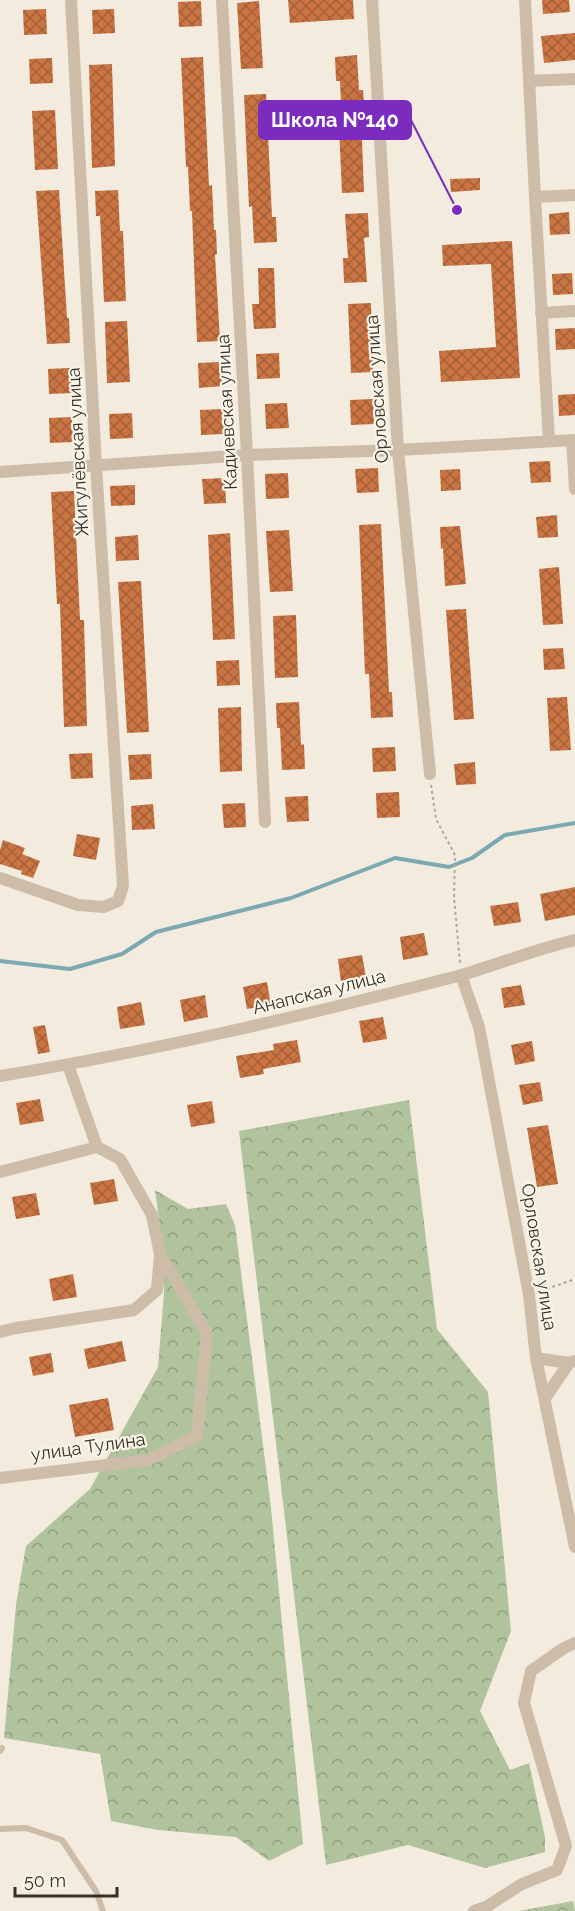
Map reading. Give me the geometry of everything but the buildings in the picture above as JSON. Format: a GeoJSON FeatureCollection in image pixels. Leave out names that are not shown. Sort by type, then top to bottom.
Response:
{"type":"FeatureCollection","features":[{"type":"Feature","properties":{"kind":"street","name":"Жигулёвская улица"},"geometry":{"type":"LineString","coordinates":[[0,878],[78,905],[104,907],[118,901],[123,886],[96,466],[71,0]]}},
{"type":"Feature","properties":{"kind":"street","name":"Кадиевская улица"},"geometry":{"type":"LineString","coordinates":[[222,0],[265,822]]}},
{"type":"Feature","properties":{"kind":"street","name":"Орловская улица"},"geometry":{"type":"LineString","coordinates":[[372,0],[398,450],[430,774]]}},
{"type":"Feature","properties":{"kind":"street"},"geometry":{"type":"LineString","coordinates":[[525,0],[549,441]]}},
{"type":"Feature","properties":{"kind":"street"},"geometry":{"type":"LineString","coordinates":[[529,81],[575,79]]}},
{"type":"Feature","properties":{"kind":"street"},"geometry":{"type":"LineString","coordinates":[[535,197],[575,195]]}},
{"type":"Feature","properties":{"kind":"street"},"geometry":{"type":"LineString","coordinates":[[541,313],[575,311]]}},
{"type":"Feature","properties":{"kind":"street"},"geometry":{"type":"LineString","coordinates":[[0,472],[247,455],[398,450],[574,440],[575,489]]}},
{"type":"Feature","properties":{"kind":"street","name":"Анапская улица"},"geometry":{"type":"LineString","coordinates":[[0,1076],[68,1065],[242,1030],[461,975],[549,946],[575,940]]}},
{"type":"Feature","properties":{"kind":"street","name":"Орловская улица"},"geometry":{"type":"LineString","coordinates":[[461,975],[479,1027],[530,1295],[536,1358],[575,1547]]}},
{"type":"Feature","properties":{"kind":"street"},"geometry":{"type":"LineString","coordinates":[[68,1065],[97,1147]]}},
{"type":"Feature","properties":{"kind":"street"},"geometry":{"type":"LineString","coordinates":[[0,1172],[97,1147],[120,1159],[152,1215],[160,1254],[157,1290],[134,1310],[0,1332]]}},
{"type":"Feature","properties":{"kind":"street","name":"улица Тулина"},"geometry":{"type":"LineString","coordinates":[[0,1478],[148,1460],[197,1436],[207,1334],[160,1254]]}},
{"type":"Feature","properties":{"kind":"street"},"geometry":{"type":"LineString","coordinates":[[536,1358],[572,1362]]}},
{"type":"Feature","properties":{"kind":"street"},"geometry":{"type":"LineString","coordinates":[[545,1398],[572,1362]]}},
{"type":"Feature","properties":{"kind":"street"},"geometry":{"type":"LineString","coordinates":[[474,1911],[486,1907],[522,1884],[557,1870],[566,1846],[524,1703],[531,1671],[575,1643]]}},
{"type":"Feature","properties":{"kind":"lane"},"geometry":{"type":"LineString","coordinates":[[0,1829],[26,1828],[62,1840],[96,1891],[103,1911]]}},
{"type":"Feature","properties":{"kind":"path"},"geometry":{"type":"LineString","coordinates":[[430,774],[436,819],[455,855],[454,897],[461,975]]}},
{"type":"Feature","properties":{"kind":"path"},"geometry":{"type":"LineString","coordinates":[[530,1295],[575,1279]]}},
{"type":"Feature","properties":{"kind":"green space"},"geometry":{"type":"Polygon","coordinates":[[[409,1100],[437,1329],[488,1392],[511,1631],[480,1711],[510,1770],[529,1763],[545,1837],[545,1852],[485,1868],[408,1845],[326,1865],[239,1131],[409,1100]]]}},
{"type":"Feature","properties":{"kind":"green space"},"geometry":{"type":"Polygon","coordinates":[[[155,1190],[188,1209],[226,1204],[235,1225],[271,1508],[303,1844],[269,1861],[236,1837],[158,1830],[111,1821],[100,1754],[4,1738],[16,1605],[26,1546],[90,1489],[158,1367],[164,1293],[162,1242],[155,1190]]]}},
{"type":"Feature","properties":{"kind":"green space"},"geometry":{"type":"Polygon","coordinates":[[[573,1901],[575,1911],[519,1911],[573,1901]]]}},
{"type":"Feature","properties":{"kind":"waterway"},"geometry":{"type":"LineString","coordinates":[[0,961],[70,969],[122,954],[156,932],[291,898],[395,858],[449,867],[472,858],[505,835],[575,823]]}},
{"type":"Feature","properties":{"kind":"place","name":"Школа №140"},"geometry":{"type":"Point","coordinates":[457,210]}}]}
